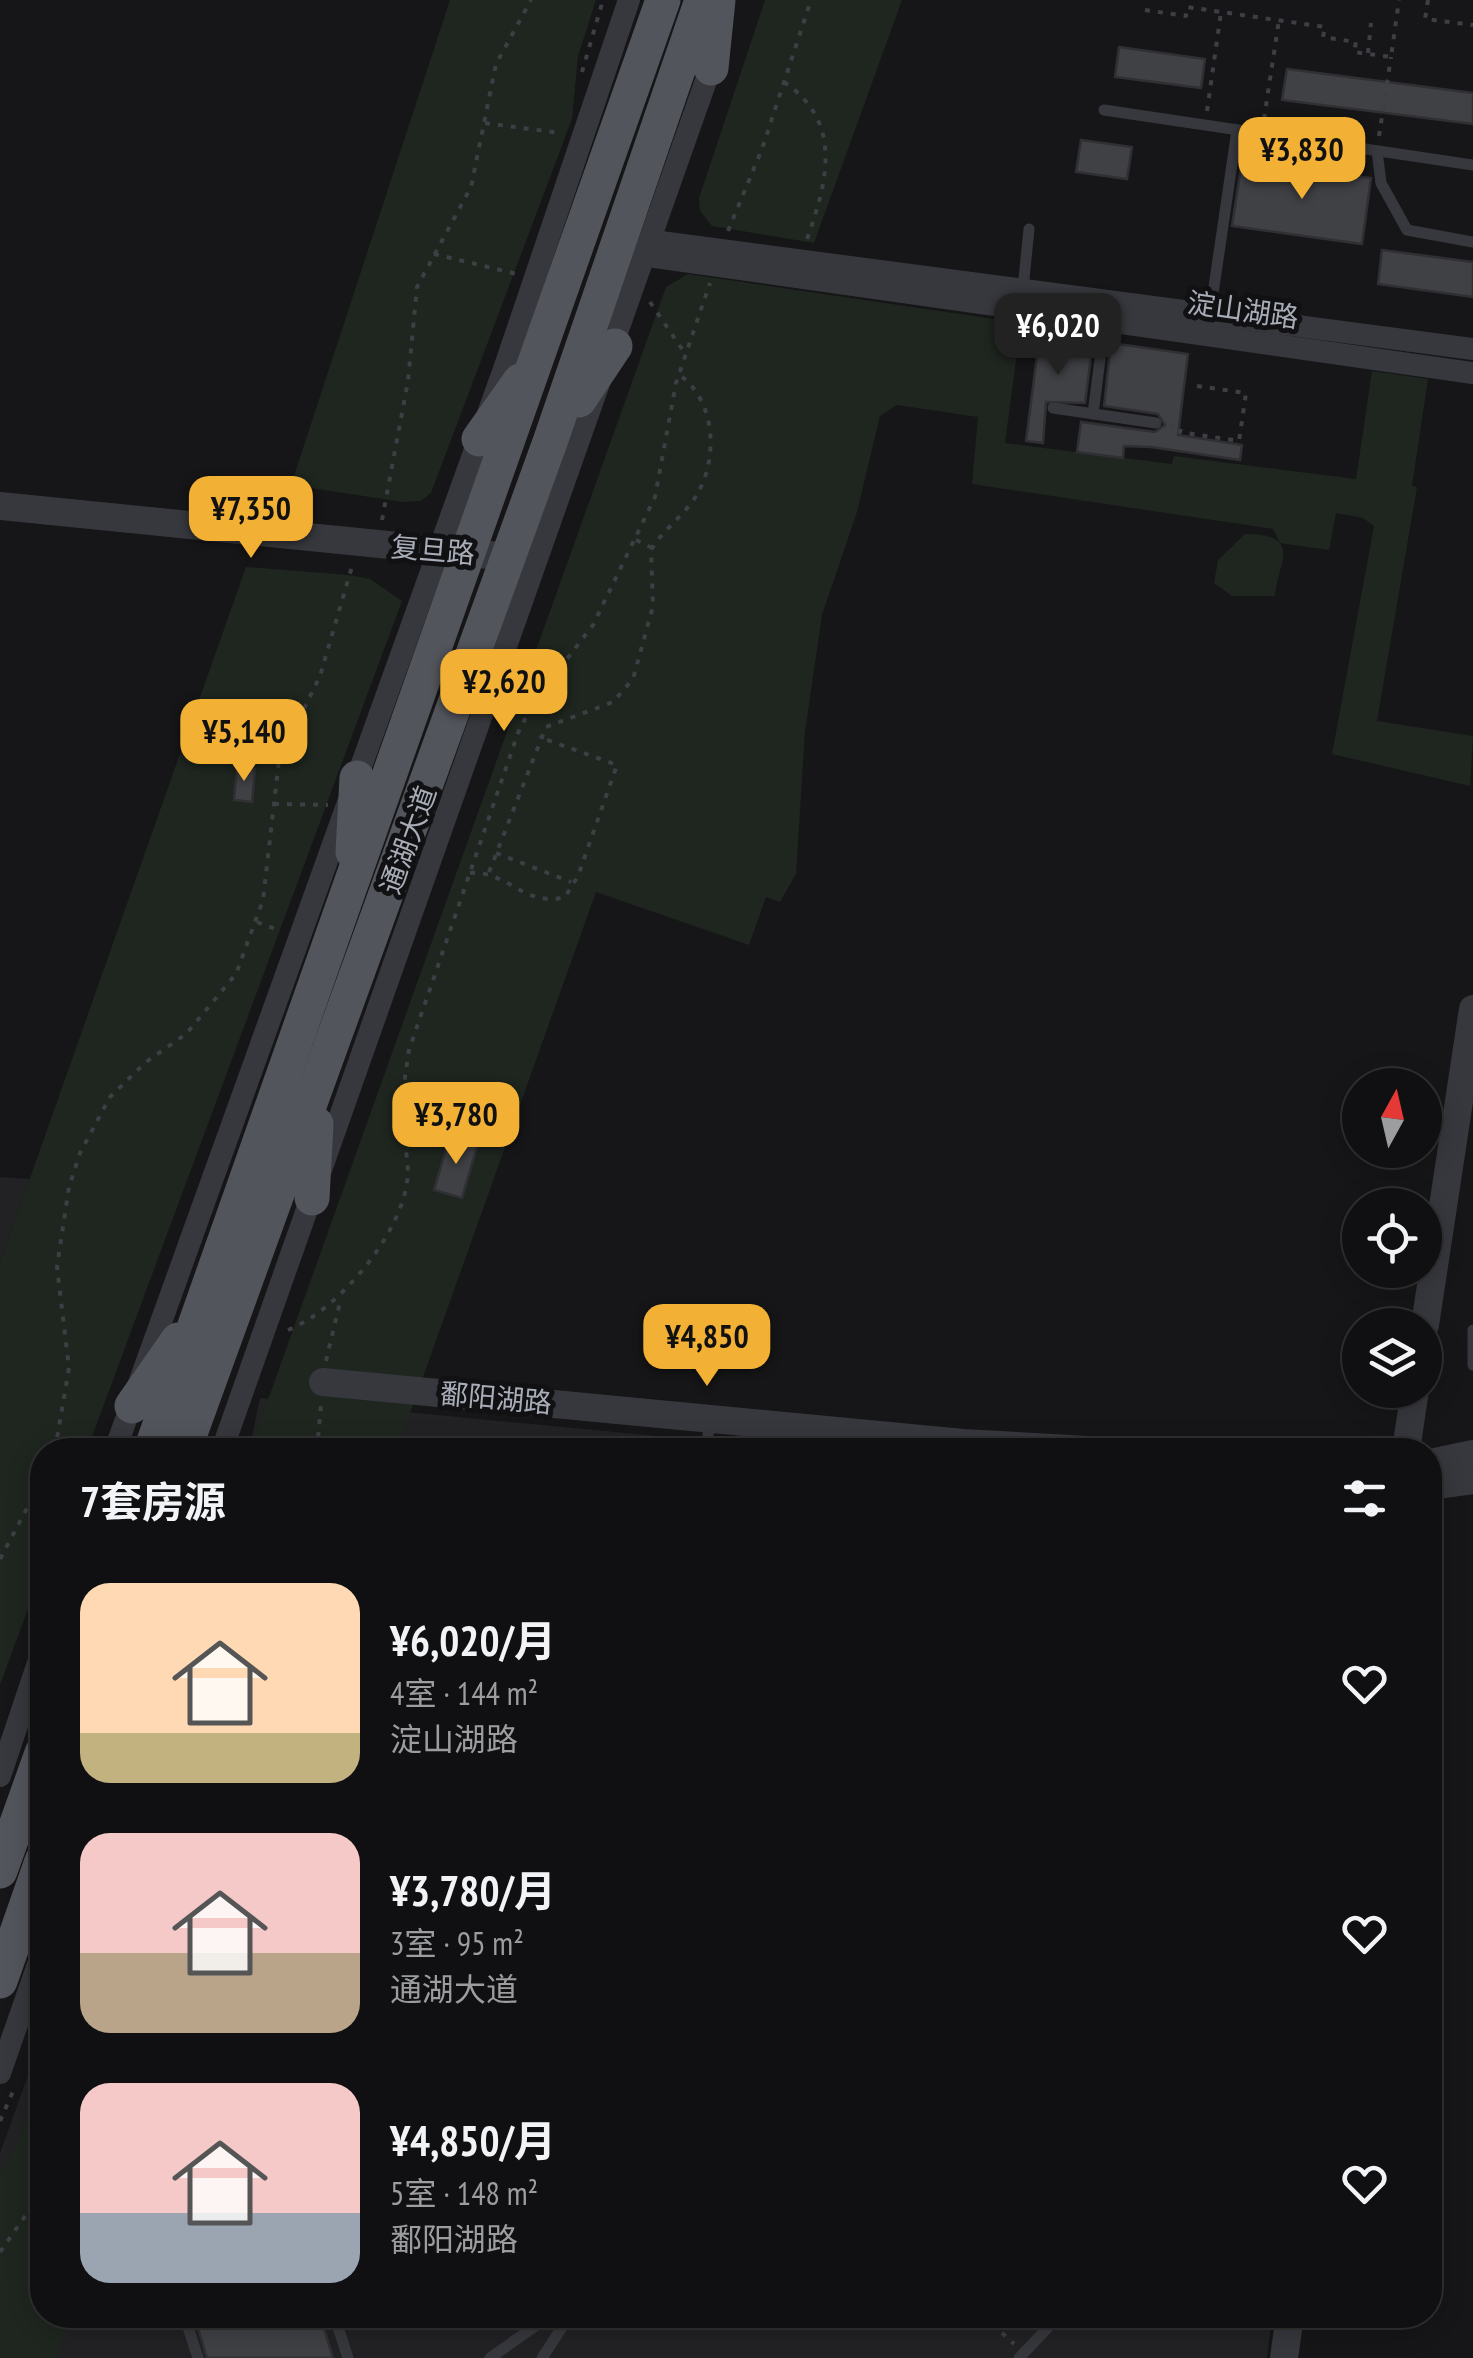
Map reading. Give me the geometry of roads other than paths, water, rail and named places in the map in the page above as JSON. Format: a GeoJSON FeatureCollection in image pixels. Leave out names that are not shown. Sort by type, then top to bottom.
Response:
{"type":"FeatureCollection","features":[{"type":"Feature","properties":{"kind":"main road","name":"通湖大道"},"geometry":{"type":"LineString","coordinates":[[155,1438],[352,889],[454,552],[540,358],[662,0]]}},
{"type":"Feature","properties":{"kind":"main road","name":"通湖大道"},"geometry":{"type":"LineString","coordinates":[[188,1438],[509,557],[702,0]]}},
{"type":"Feature","properties":{"kind":"main road"},"geometry":{"type":"LineString","coordinates":[[711,68],[718,0]]}},
{"type":"Feature","properties":{"kind":"main road"},"geometry":{"type":"LineString","coordinates":[[550,442],[615,346]]}},
{"type":"Feature","properties":{"kind":"main road"},"geometry":{"type":"LineString","coordinates":[[479,439],[540,358]]}},
{"type":"Feature","properties":{"kind":"main road"},"geometry":{"type":"LineString","coordinates":[[352,889],[357,778]]}},
{"type":"Feature","properties":{"kind":"main road"},"geometry":{"type":"LineString","coordinates":[[312,1198],[318,1090]]}},
{"type":"Feature","properties":{"kind":"main road"},"geometry":{"type":"LineString","coordinates":[[132,1406],[204,1302]]}},
{"type":"Feature","properties":{"kind":"main road"},"geometry":{"type":"LineString","coordinates":[[0,1871],[30,1787]]}},
{"type":"Feature","properties":{"kind":"main road"},"geometry":{"type":"LineString","coordinates":[[0,1980],[30,1895]]}},
{"type":"Feature","properties":{"kind":"street"},"geometry":{"type":"LineString","coordinates":[[120,1438],[357,778],[454,552],[479,439],[592,121],[630,0]]}},
{"type":"Feature","properties":{"kind":"street"},"geometry":{"type":"LineString","coordinates":[[226,1438],[650,248],[734,0]]}},
{"type":"Feature","properties":{"kind":"street","name":"淀山湖路"},"geometry":{"type":"LineString","coordinates":[[650,248],[1107,311],[1473,373]]}},
{"type":"Feature","properties":{"kind":"street","name":"淀山湖路"},"geometry":{"type":"LineString","coordinates":[[719,258],[800,260],[1023,290],[1107,311],[1210,314],[1473,349]]}},
{"type":"Feature","properties":{"kind":"street","name":"复旦路"},"geometry":{"type":"LineString","coordinates":[[0,506],[509,557]]}},
{"type":"Feature","properties":{"kind":"street"},"geometry":{"type":"LineString","coordinates":[[1428,1308],[1473,1009]]}},
{"type":"Feature","properties":{"kind":"street","name":"鄱阳湖路"},"geometry":{"type":"LineString","coordinates":[[323,1389],[765,1438]]}},
{"type":"Feature","properties":{"kind":"street"},"geometry":{"type":"LineString","coordinates":[[1408,1438],[1412,1408]]}},
{"type":"Feature","properties":{"kind":"street","name":"鄱阳湖路"},"geometry":{"type":"LineString","coordinates":[[708,1433],[806,1438]]}},
{"type":"Feature","properties":{"kind":"street"},"geometry":{"type":"LineString","coordinates":[[1442,1460],[1473,1454]]}},
{"type":"Feature","properties":{"kind":"street"},"geometry":{"type":"LineString","coordinates":[[1442,1484],[1473,1480]]}},
{"type":"Feature","properties":{"kind":"street"},"geometry":{"type":"LineString","coordinates":[[0,1776],[30,1687]]}},
{"type":"Feature","properties":{"kind":"street"},"geometry":{"type":"LineString","coordinates":[[0,2073],[30,1988]]}},
{"type":"Feature","properties":{"kind":"street"},"geometry":{"type":"LineString","coordinates":[[1284,2358],[1288,2328]]}},
{"type":"Feature","properties":{"kind":"lane"},"geometry":{"type":"LineString","coordinates":[[1104,110],[1473,165]]}},
{"type":"Feature","properties":{"kind":"lane"},"geometry":{"type":"LineString","coordinates":[[1210,314],[1238,130]]}},
{"type":"Feature","properties":{"kind":"lane"},"geometry":{"type":"LineString","coordinates":[[1377,151],[1381,183],[1407,230],[1473,242]]}},
{"type":"Feature","properties":{"kind":"lane"},"geometry":{"type":"LineString","coordinates":[[1023,290],[1030,229]]}},
{"type":"Feature","properties":{"kind":"lane"},"geometry":{"type":"LineString","coordinates":[[1093,414],[1107,311]]}},
{"type":"Feature","properties":{"kind":"lane"},"geometry":{"type":"LineString","coordinates":[[1053,408],[1156,423]]}},
{"type":"Feature","properties":{"kind":"lane"},"geometry":{"type":"LineString","coordinates":[[1473,1330],[1473,1365]]}},
{"type":"Feature","properties":{"kind":"lane"},"geometry":{"type":"LineString","coordinates":[[188,2328],[198,2358]]}},
{"type":"Feature","properties":{"kind":"lane"},"geometry":{"type":"LineString","coordinates":[[338,2328],[348,2358]]}},
{"type":"Feature","properties":{"kind":"lane"},"geometry":{"type":"LineString","coordinates":[[490,2358],[533,2328]]}},
{"type":"Feature","properties":{"kind":"lane"},"geometry":{"type":"LineString","coordinates":[[542,2358],[562,2328]]}},
{"type":"Feature","properties":{"kind":"lane"},"geometry":{"type":"LineString","coordinates":[[1021,2356],[1048,2328]]}}]}
